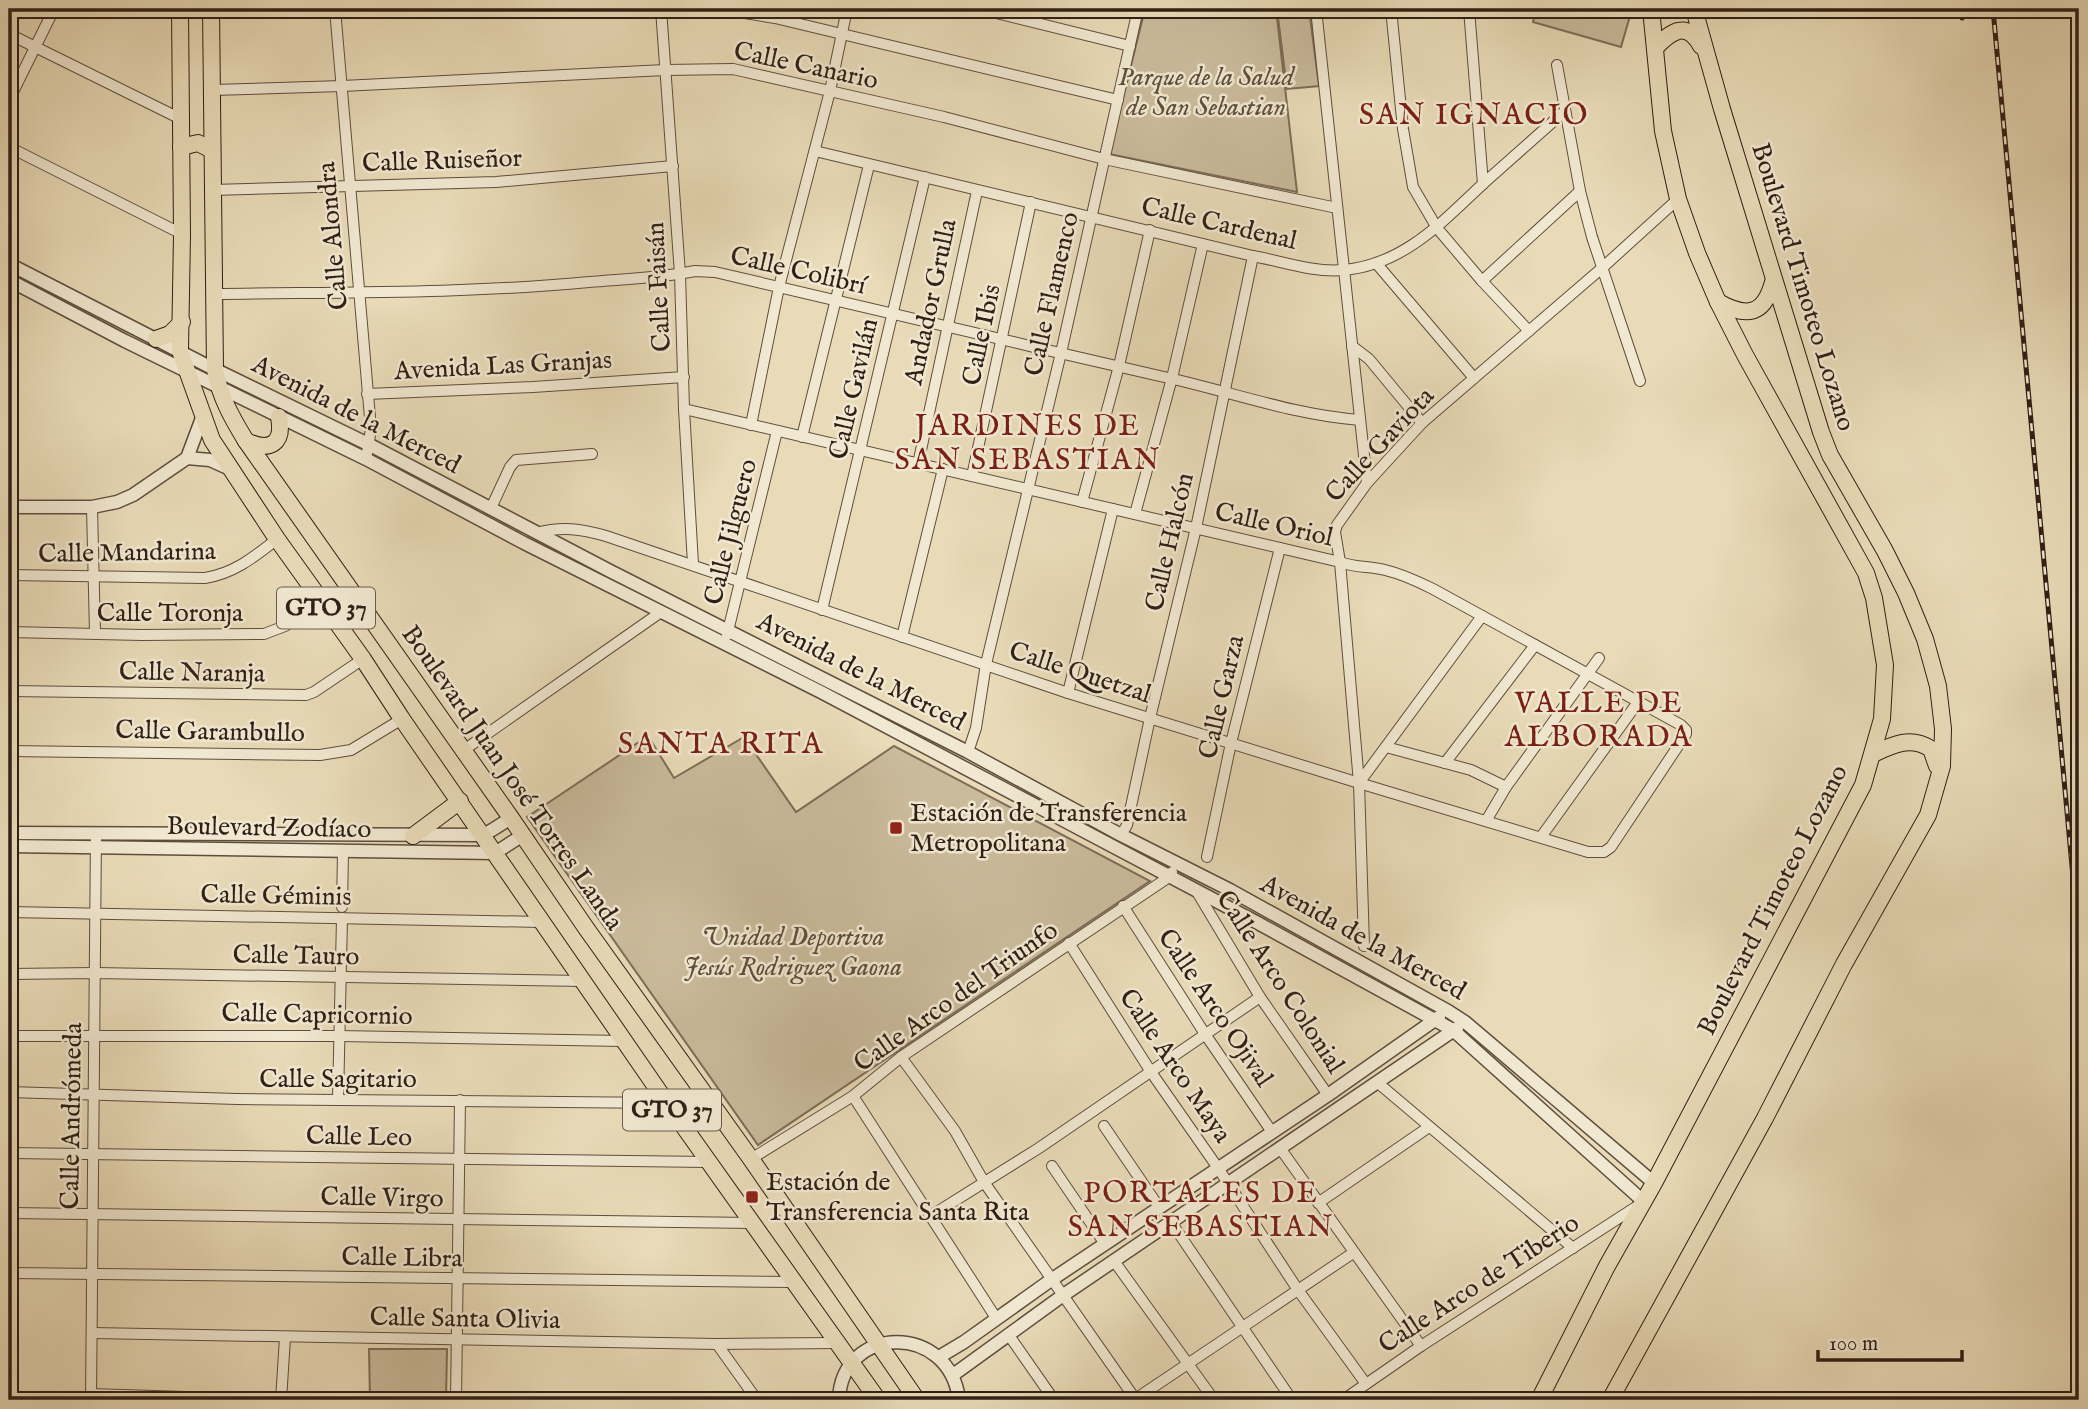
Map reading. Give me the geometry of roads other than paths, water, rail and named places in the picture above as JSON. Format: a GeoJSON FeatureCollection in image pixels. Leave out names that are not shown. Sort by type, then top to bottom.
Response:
{"type":"FeatureCollection","features":[{"type":"Feature","properties":{"kind":"main road","name":"Boulevard Juan José Torres Landa"},"geometry":{"type":"LineString","coordinates":[[180,9],[180,351],[212,440],[277,539],[363,659],[624,1041],[878,1400]]}},
{"type":"Feature","properties":{"kind":"main road","name":"Boulevard Juan José Torres Landa"},"geometry":{"type":"LineString","coordinates":[[211,9],[217,378],[228,411],[246,441],[751,1159],[917,1400]]}},
{"type":"Feature","properties":{"kind":"main road","name":"Boulevard Timoteo Lozano"},"geometry":{"type":"LineString","coordinates":[[1539,1400],[1863,785],[1882,719],[1885,665],[1880,624],[1866,573],[1718,302],[1678,199],[1663,131],[1651,9]]}},
{"type":"Feature","properties":{"kind":"main road","name":"Boulevard Timoteo Lozano"},"geometry":{"type":"LineString","coordinates":[[1610,1400],[1844,964],[1928,815],[1942,766],[1943,729],[1938,686],[1925,639],[1885,551],[1825,443],[1773,282],[1694,9]]}},
{"type":"Feature","properties":{"kind":"main road"},"geometry":{"type":"LineString","coordinates":[[1655,48],[1677,30],[1687,31],[1698,41],[1709,64]]}},
{"type":"Feature","properties":{"kind":"main road"},"geometry":{"type":"LineString","coordinates":[[181,119],[196,123],[212,119]]}},
{"type":"Feature","properties":{"kind":"main road"},"geometry":{"type":"LineString","coordinates":[[181,147],[198,143],[212,149]]}},
{"type":"Feature","properties":{"kind":"main road"},"geometry":{"type":"LineString","coordinates":[[1718,302],[1741,312],[1753,311],[1769,298],[1773,282]]}},
{"type":"Feature","properties":{"kind":"main road"},"geometry":{"type":"LineString","coordinates":[[156,339],[170,334],[182,322]]}},
{"type":"Feature","properties":{"kind":"main road"},"geometry":{"type":"LineString","coordinates":[[246,441],[265,446],[276,442],[281,435],[279,417]]}},
{"type":"Feature","properties":{"kind":"main road"},"geometry":{"type":"LineString","coordinates":[[1873,754],[1900,742],[1924,744],[1931,749],[1935,757],[1937,786]]}},
{"type":"Feature","properties":{"kind":"main road"},"geometry":{"type":"LineString","coordinates":[[413,836],[460,801]]}},
{"type":"Feature","properties":{"kind":"street"},"geometry":{"type":"LineString","coordinates":[[9,100],[54,9]]}},
{"type":"Feature","properties":{"kind":"street","name":"Calle Alondra"},"geometry":{"type":"LineString","coordinates":[[335,9],[371,429],[366,459]]}},
{"type":"Feature","properties":{"kind":"street"},"geometry":{"type":"LineString","coordinates":[[751,425],[779,287],[830,91],[847,9]]}},
{"type":"Feature","properties":{"kind":"street"},"geometry":{"type":"LineString","coordinates":[[980,9],[1130,46]]}},
{"type":"Feature","properties":{"kind":"street","name":"Calle Flamenco"},"geometry":{"type":"LineString","coordinates":[[968,752],[976,728],[986,664],[1139,9]]}},
{"type":"Feature","properties":{"kind":"street"},"geometry":{"type":"LineString","coordinates":[[1316,9],[1367,484]]}},
{"type":"Feature","properties":{"kind":"street"},"geometry":{"type":"LineString","coordinates":[[1391,9],[1408,168],[1418,199],[1437,228],[1529,331]]}},
{"type":"Feature","properties":{"kind":"street"},"geometry":{"type":"LineString","coordinates":[[1469,9],[1483,184]]}},
{"type":"Feature","properties":{"kind":"street"},"geometry":{"type":"LineString","coordinates":[[661,10],[746,13],[1118,100]]}},
{"type":"Feature","properties":{"kind":"street","name":"Calle Faisán"},"geometry":{"type":"LineString","coordinates":[[661,10],[680,274],[693,564]]}},
{"type":"Feature","properties":{"kind":"street"},"geometry":{"type":"LineString","coordinates":[[9,34],[181,119]]}},
{"type":"Feature","properties":{"kind":"street"},"geometry":{"type":"LineString","coordinates":[[1557,65],[1580,191],[1640,382]]}},
{"type":"Feature","properties":{"kind":"street","name":"Calle Canario"},"geometry":{"type":"LineString","coordinates":[[212,90],[733,69],[991,128],[1104,159],[1337,208]]}},
{"type":"Feature","properties":{"kind":"street","name":"Calle Cardenal"},"geometry":{"type":"LineString","coordinates":[[815,151],[1253,256],[1314,268],[1344,270],[1404,252],[1437,228],[1565,111]]}},
{"type":"Feature","properties":{"kind":"street"},"geometry":{"type":"LineString","coordinates":[[9,147],[182,234]]}},
{"type":"Feature","properties":{"kind":"street"},"geometry":{"type":"LineString","coordinates":[[802,437],[869,165]]}},
{"type":"Feature","properties":{"kind":"street","name":"Calle Ruiseñor"},"geometry":{"type":"LineString","coordinates":[[212,190],[496,182],[673,166]]}},
{"type":"Feature","properties":{"kind":"street","name":"Calle Gavilán"},"geometry":{"type":"LineString","coordinates":[[822,610],[925,177]]}},
{"type":"Feature","properties":{"kind":"street","name":"Andador Grulla"},"geometry":{"type":"LineString","coordinates":[[918,464],[977,191]]}},
{"type":"Feature","properties":{"kind":"street"},"geometry":{"type":"LineString","coordinates":[[1482,281],[1580,191]]}},
{"type":"Feature","properties":{"kind":"street","name":"Calle Gaviota"},"geometry":{"type":"LineString","coordinates":[[1364,946],[1359,783],[1340,562],[1335,532],[1337,525],[1367,484],[1422,423],[1678,199]]}},
{"type":"Feature","properties":{"kind":"street","name":"Calle Ibis"},"geometry":{"type":"LineString","coordinates":[[972,476],[1031,202]]}},
{"type":"Feature","properties":{"kind":"street"},"geometry":{"type":"LineString","coordinates":[[1082,502],[1119,366],[1150,230]]}},
{"type":"Feature","properties":{"kind":"street"},"geometry":{"type":"LineString","coordinates":[[1135,514],[1172,379],[1203,244]]}},
{"type":"Feature","properties":{"kind":"street","name":"Calle Halcón"},"geometry":{"type":"LineString","coordinates":[[1121,835],[1127,825],[1196,528],[1253,256]]}},
{"type":"Feature","properties":{"kind":"street"},"geometry":{"type":"LineString","coordinates":[[1376,262],[1474,379]]}},
{"type":"Feature","properties":{"kind":"street","name":"Avenida de la Merced"},"geometry":{"type":"LineString","coordinates":[[9,264],[180,351],[279,417],[662,612],[726,636],[968,752],[1121,835],[1177,862],[1448,1011],[1465,1022],[1654,1183]]}},
{"type":"Feature","properties":{"kind":"street","name":"Calle Colibrí"},"geometry":{"type":"LineString","coordinates":[[215,294],[410,293],[531,288],[695,271],[715,272],[1119,366],[1277,406],[1360,420]]}},
{"type":"Feature","properties":{"kind":"street","name":"Avenida de la Merced"},"geometry":{"type":"LineString","coordinates":[[9,280],[186,371],[217,378],[370,445],[1453,1030],[1642,1203]]}},
{"type":"Feature","properties":{"kind":"street"},"geometry":{"type":"LineString","coordinates":[[1352,346],[1370,359],[1422,423]]}},
{"type":"Feature","properties":{"kind":"street","name":"Avenida Las Granjas"},"geometry":{"type":"LineString","coordinates":[[367,394],[684,377]]}},
{"type":"Feature","properties":{"kind":"street","name":"Calle Oriol"},"geometry":{"type":"LineString","coordinates":[[684,410],[1196,528],[1340,562],[1354,568],[1383,569],[1433,589],[1684,727],[1686,734],[1611,847]]}},
{"type":"Feature","properties":{"kind":"street"},"geometry":{"type":"LineString","coordinates":[[9,507],[92,507],[117,502],[133,495],[187,458],[202,418]]}},
{"type":"Feature","properties":{"kind":"street","name":"Calle Jilguero"},"geometry":{"type":"LineString","coordinates":[[726,636],[777,431]]}},
{"type":"Feature","properties":{"kind":"street"},"geometry":{"type":"LineString","coordinates":[[491,509],[510,467],[516,460],[592,454]]}},
{"type":"Feature","properties":{"kind":"street"},"geometry":{"type":"LineString","coordinates":[[187,458],[209,460],[231,470]]}},
{"type":"Feature","properties":{"kind":"street"},"geometry":{"type":"LineString","coordinates":[[902,636],[943,470]]}},
{"type":"Feature","properties":{"kind":"street"},"geometry":{"type":"LineString","coordinates":[[92,507],[95,634]]}},
{"type":"Feature","properties":{"kind":"street"},"geometry":{"type":"LineString","coordinates":[[1068,693],[1113,509]]}},
{"type":"Feature","properties":{"kind":"street","name":"Calle Quetzal"},"geometry":{"type":"LineString","coordinates":[[537,533],[562,527],[575,528],[693,564],[1068,693],[1359,783],[1588,852],[1604,852],[1611,847]]}},
{"type":"Feature","properties":{"kind":"street","name":"Calle Mandarina"},"geometry":{"type":"LineString","coordinates":[[9,575],[190,578],[222,575],[245,564],[277,539]]}},
{"type":"Feature","properties":{"kind":"street","name":"Calle Garza"},"geometry":{"type":"LineString","coordinates":[[1207,857],[1231,743],[1280,548]]}},
{"type":"Feature","properties":{"kind":"street","name":"Calle Toronja"},"geometry":{"type":"LineString","coordinates":[[9,632],[264,634],[285,626],[320,599]]}},
{"type":"Feature","properties":{"kind":"street"},"geometry":{"type":"LineString","coordinates":[[464,750],[662,612]]}},
{"type":"Feature","properties":{"kind":"street"},"geometry":{"type":"LineString","coordinates":[[1359,783],[1482,617]]}},
{"type":"Feature","properties":{"kind":"street"},"geometry":{"type":"LineString","coordinates":[[1445,763],[1535,645]]}},
{"type":"Feature","properties":{"kind":"street"},"geometry":{"type":"LineString","coordinates":[[1486,821],[1506,787],[1599,658]]}},
{"type":"Feature","properties":{"kind":"street","name":"Calle Naranja"},"geometry":{"type":"LineString","coordinates":[[9,691],[299,696],[314,692],[363,659]]}},
{"type":"Feature","properties":{"kind":"street"},"geometry":{"type":"LineString","coordinates":[[1541,837],[1638,702]]}},
{"type":"Feature","properties":{"kind":"street","name":"Calle Garambullo"},"geometry":{"type":"LineString","coordinates":[[9,751],[320,755],[351,750],[402,719]]}},
{"type":"Feature","properties":{"kind":"street"},"geometry":{"type":"LineString","coordinates":[[1386,747],[1481,773],[1506,787]]}},
{"type":"Feature","properties":{"kind":"street"},"geometry":{"type":"LineString","coordinates":[[484,835],[511,818]]}},
{"type":"Feature","properties":{"kind":"street","name":"Boulevard Zodíaco"},"geometry":{"type":"LineString","coordinates":[[9,832],[484,835]]}},
{"type":"Feature","properties":{"kind":"street","name":"Calle Andrómeda"},"geometry":{"type":"LineString","coordinates":[[91,1397],[96,833]]}},
{"type":"Feature","properties":{"kind":"street"},"geometry":{"type":"LineString","coordinates":[[495,853],[523,835]]}},
{"type":"Feature","properties":{"kind":"street","name":"Boulevard Zodíaco"},"geometry":{"type":"LineString","coordinates":[[9,846],[495,853]]}},
{"type":"Feature","properties":{"kind":"street"},"geometry":{"type":"LineString","coordinates":[[338,1100],[343,852]]}},
{"type":"Feature","properties":{"kind":"street"},"geometry":{"type":"LineString","coordinates":[[1169,877],[1177,862]]}},
{"type":"Feature","properties":{"kind":"street","name":"Calle Arco del Triunfo"},"geometry":{"type":"LineString","coordinates":[[751,1159],[853,1096],[901,1057],[1122,906],[1169,877]]}},
{"type":"Feature","properties":{"kind":"street","name":"Calle Arco Colonial"},"geometry":{"type":"LineString","coordinates":[[1197,892],[1260,997],[1328,1095]]}},
{"type":"Feature","properties":{"kind":"street","name":"Calle Arco Ojival"},"geometry":{"type":"LineString","coordinates":[[1122,906],[1272,1132]]}},
{"type":"Feature","properties":{"kind":"street","name":"Calle Géminis"},"geometry":{"type":"LineString","coordinates":[[9,912],[342,912],[542,922]]}},
{"type":"Feature","properties":{"kind":"street","name":"Calle Arco Maya"},"geometry":{"type":"LineString","coordinates":[[1069,943],[1151,1072],[1218,1167],[1298,1290],[1366,1384]]}},
{"type":"Feature","properties":{"kind":"street","name":"Calle Tauro"},"geometry":{"type":"LineString","coordinates":[[9,974],[583,981]]}},
{"type":"Feature","properties":{"kind":"street"},"geometry":{"type":"LineString","coordinates":[[929,1217],[1039,1148],[1260,997]]}},
{"type":"Feature","properties":{"kind":"street"},"geometry":{"type":"LineString","coordinates":[[939,1357],[1448,1011]]}},
{"type":"Feature","properties":{"kind":"street"},"geometry":{"type":"LineString","coordinates":[[953,1375],[1062,1296],[1465,1022]]}},
{"type":"Feature","properties":{"kind":"street","name":"Calle Capricornio"},"geometry":{"type":"LineString","coordinates":[[9,1036],[339,1036],[624,1041]]}},
{"type":"Feature","properties":{"kind":"street"},"geometry":{"type":"LineString","coordinates":[[901,1057],[955,1131],[985,1182],[1135,1400],[1353,1253]]}},
{"type":"Feature","properties":{"kind":"street"},"geometry":{"type":"LineString","coordinates":[[1378,1083],[1573,1248]]}},
{"type":"Feature","properties":{"kind":"street","name":"Calle Sagitario"},"geometry":{"type":"LineString","coordinates":[[9,1093],[237,1099],[667,1102]]}},
{"type":"Feature","properties":{"kind":"street"},"geometry":{"type":"LineString","coordinates":[[853,1096],[996,1318]]}},
{"type":"Feature","properties":{"kind":"street"},"geometry":{"type":"LineString","coordinates":[[460,1100],[456,1399],[605,1400]]}},
{"type":"Feature","properties":{"kind":"street"},"geometry":{"type":"LineString","coordinates":[[1104,1126],[1159,1207]]}},
{"type":"Feature","properties":{"kind":"street"},"geometry":{"type":"LineString","coordinates":[[1318,1203],[1429,1127]]}},
{"type":"Feature","properties":{"kind":"street"},"geometry":{"type":"LineString","coordinates":[[1280,1148],[1421,1346]]}},
{"type":"Feature","properties":{"kind":"street","name":"Calle Leo"},"geometry":{"type":"LineString","coordinates":[[9,1153],[709,1162]]}},
{"type":"Feature","properties":{"kind":"street"},"geometry":{"type":"LineString","coordinates":[[1052,1166],[1105,1244]]}},
{"type":"Feature","properties":{"kind":"street","name":"Calle Arco de Tiberio"},"geometry":{"type":"LineString","coordinates":[[1343,1400],[1421,1346],[1642,1203]]}},
{"type":"Feature","properties":{"kind":"street","name":"Calle Virgo"},"geometry":{"type":"LineString","coordinates":[[9,1213],[754,1223]]}},
{"type":"Feature","properties":{"kind":"street"},"geometry":{"type":"LineString","coordinates":[[1171,1222],[1292,1400]]}},
{"type":"Feature","properties":{"kind":"street"},"geometry":{"type":"LineString","coordinates":[[1114,1261],[1214,1400]]}},
{"type":"Feature","properties":{"kind":"street","name":"Calle Libra"},"geometry":{"type":"LineString","coordinates":[[9,1273],[794,1282]]}},
{"type":"Feature","properties":{"kind":"street","name":"Calle Santa Olivia"},"geometry":{"type":"LineString","coordinates":[[92,1333],[717,1344],[837,1343]]}},
{"type":"Feature","properties":{"kind":"street"},"geometry":{"type":"LineString","coordinates":[[1008,1334],[1055,1400]]}},
{"type":"Feature","properties":{"kind":"street"},"geometry":{"type":"LineString","coordinates":[[91,1397],[281,1400],[285,1338]]}},
{"type":"Feature","properties":{"kind":"street"},"geometry":{"type":"LineString","coordinates":[[839,1400],[841,1384],[852,1364],[861,1355],[880,1345],[895,1342],[926,1348],[939,1357],[953,1375],[959,1400]]}},
{"type":"Feature","properties":{"kind":"street"},"geometry":{"type":"LineString","coordinates":[[717,1344],[757,1400]]}},
{"type":"Feature","properties":{"kind":"railway"},"geometry":{"type":"LineString","coordinates":[[1961,9],[1962,18]]}},
{"type":"Feature","properties":{"kind":"railway"},"geometry":{"type":"LineString","coordinates":[[1993,9],[2079,942]]}},
{"type":"Feature","properties":{"kind":"place","name":"Estación de Transferencia Metropolitana"},"geometry":{"type":"Point","coordinates":[896,828]}},
{"type":"Feature","properties":{"kind":"place","name":"Estación de Transferencia Santa Rita"},"geometry":{"type":"Point","coordinates":[752,1197]}},
{"type":"Feature","properties":{"kind":"district","name":"SAN IGNACIO"},"geometry":{"type":"Point","coordinates":[1474,116]}},
{"type":"Feature","properties":{"kind":"district","name":"JARDINES DE SAN SEBASTIAN"},"geometry":{"type":"Point","coordinates":[1028,444]}},
{"type":"Feature","properties":{"kind":"district","name":"VALLE DE ALBORADA"},"geometry":{"type":"Point","coordinates":[1599,721]}},
{"type":"Feature","properties":{"kind":"district","name":"SANTA RITA"},"geometry":{"type":"Point","coordinates":[721,745]}},
{"type":"Feature","properties":{"kind":"district","name":"PORTALES DE SAN SEBASTIAN"},"geometry":{"type":"Point","coordinates":[1201,1211]}},
{"type":"Feature","properties":{"kind":"park label","name":"Parque de la Salud de San Sebastian"},"geometry":{"type":"Point","coordinates":[1206,92]}},
{"type":"Feature","properties":{"kind":"park label","name":"Unidad Deportiva Jesús Rodriguez Gaona"},"geometry":{"type":"Point","coordinates":[793,952]}}]}
